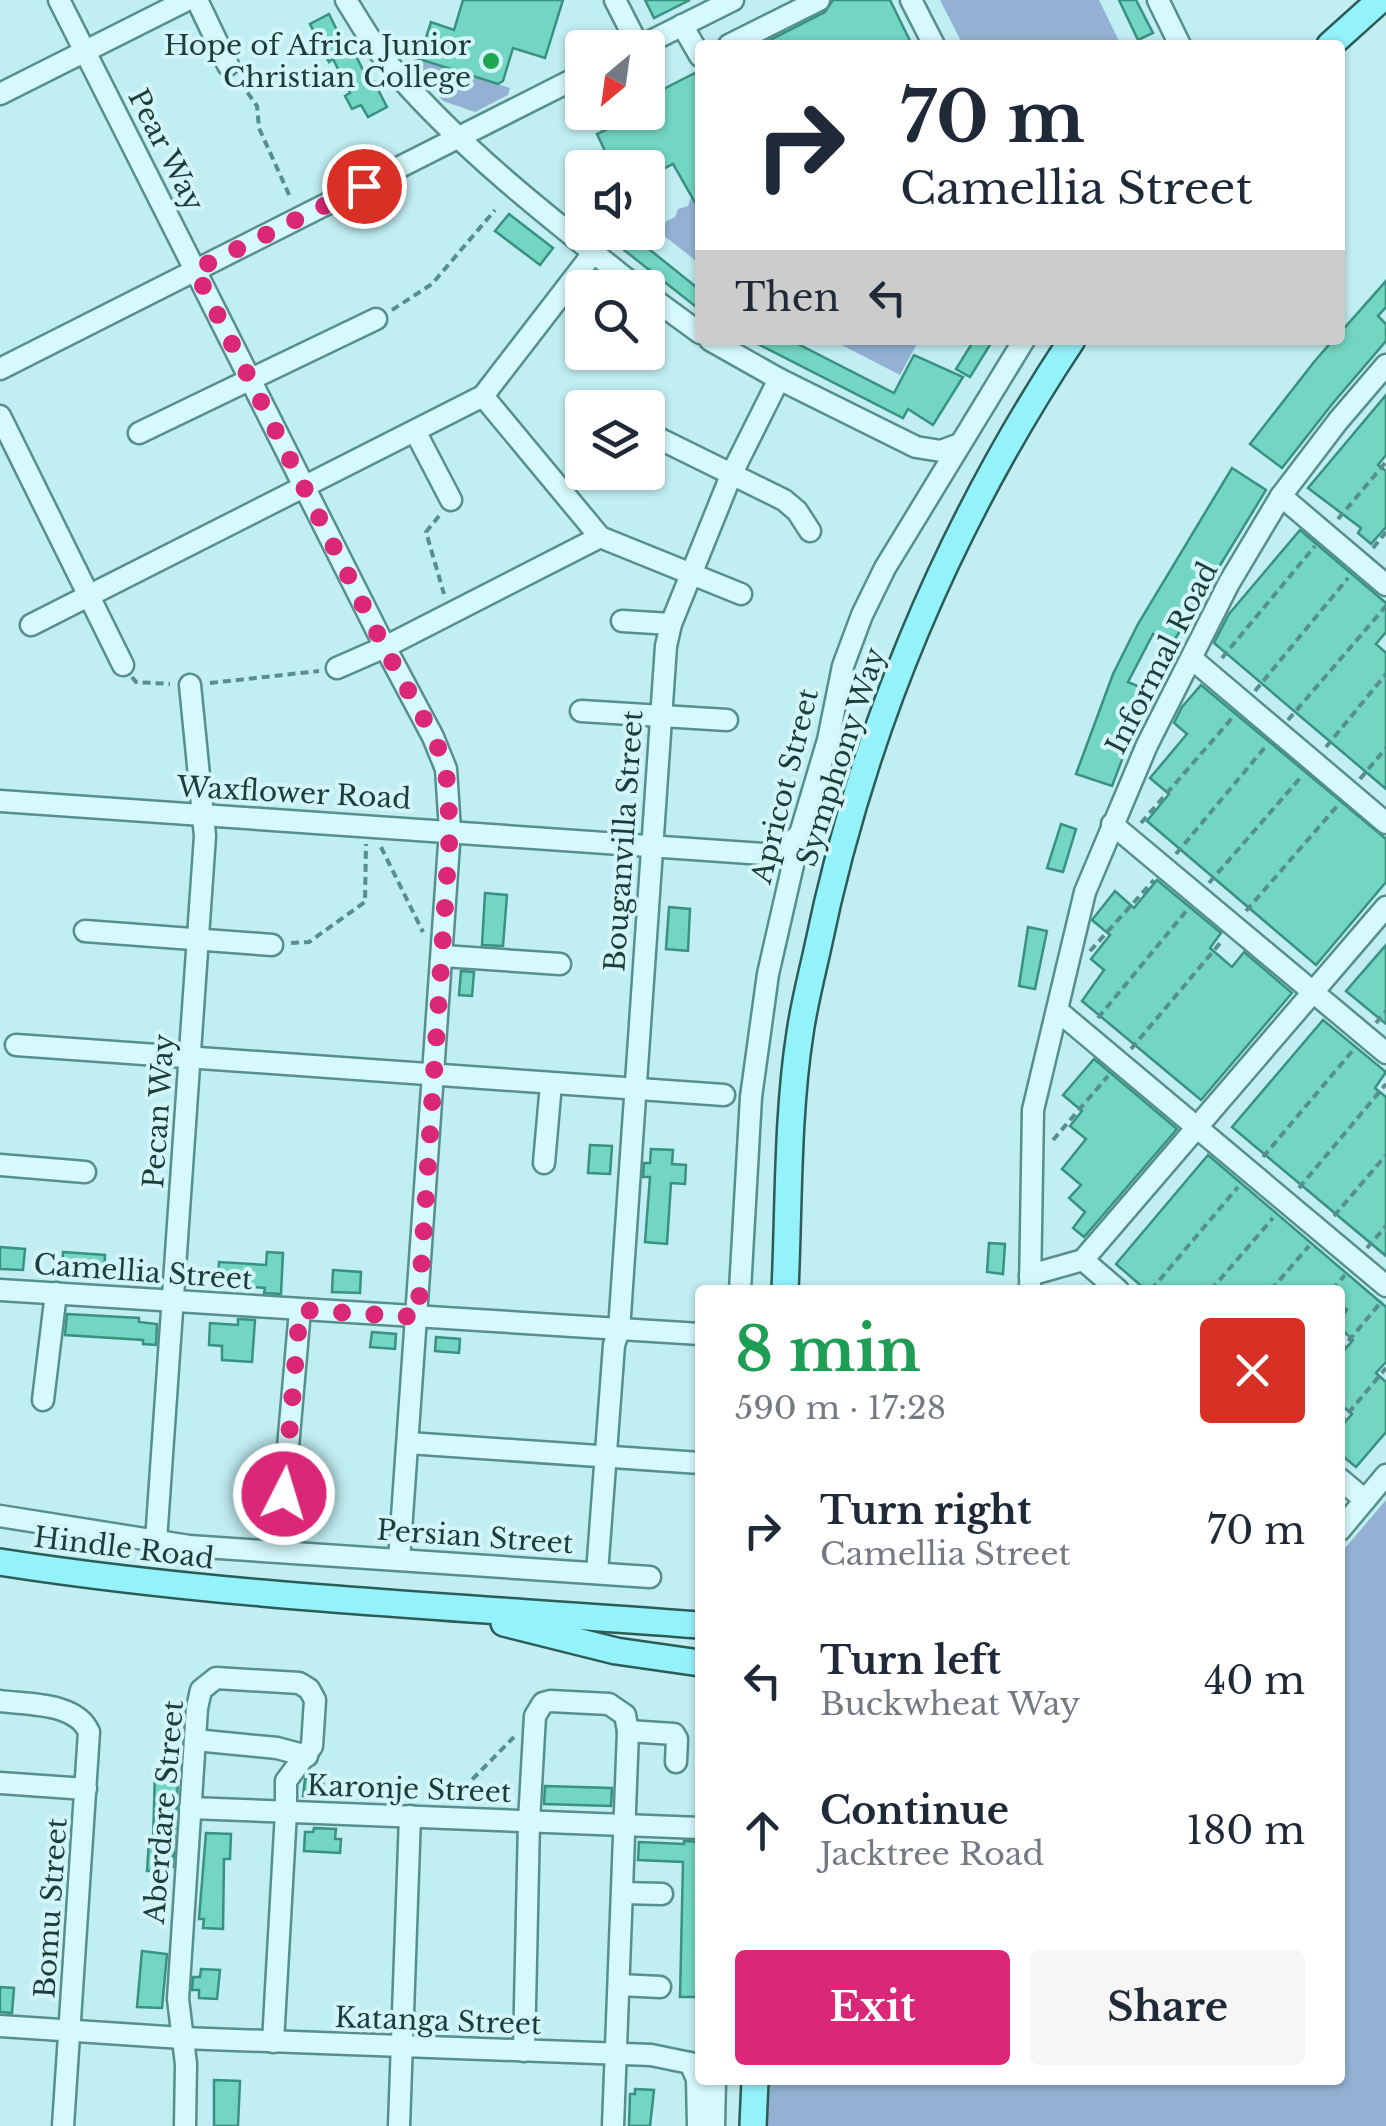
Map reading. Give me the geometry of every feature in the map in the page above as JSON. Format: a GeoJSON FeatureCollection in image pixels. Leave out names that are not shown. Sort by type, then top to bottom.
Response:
{"type":"FeatureCollection","features":[{"type":"Feature","properties":{"kind":"main road"},"geometry":{"type":"LineString","coordinates":[[1336,40],[1380,0]]}},
{"type":"Feature","properties":{"kind":"main road","name":"Symphony Way"},"geometry":{"type":"LineString","coordinates":[[786,1285],[791,1139],[800,1032],[855,791],[880,716],[933,586],[994,468],[1069,345]]}},
{"type":"Feature","properties":{"kind":"main road","name":"Hindle Road"},"geometry":{"type":"LineString","coordinates":[[0,1562],[155,1584],[695,1626]]}},
{"type":"Feature","properties":{"kind":"main road","name":"Hindle Road"},"geometry":{"type":"LineString","coordinates":[[420,1606],[616,1651],[695,1662]]}},
{"type":"Feature","properties":{"kind":"main road"},"geometry":{"type":"LineString","coordinates":[[753,2126],[755,2085]]}},
{"type":"Feature","properties":{"kind":"street","name":"Pear Way"},"geometry":{"type":"LineString","coordinates":[[59,0],[384,647],[434,737],[446,769],[450,830],[443,952],[399,1560]]}},
{"type":"Feature","properties":{"kind":"street"},"geometry":{"type":"LineString","coordinates":[[0,94],[186,0]]}},
{"type":"Feature","properties":{"kind":"street"},"geometry":{"type":"LineString","coordinates":[[197,0],[228,66]]}},
{"type":"Feature","properties":{"kind":"street"},"geometry":{"type":"LineString","coordinates":[[346,0],[396,74],[459,138],[565,224]]}},
{"type":"Feature","properties":{"kind":"street"},"geometry":{"type":"LineString","coordinates":[[615,0],[630,30]]}},
{"type":"Feature","properties":{"kind":"street"},"geometry":{"type":"LineString","coordinates":[[665,34],[733,0]]}},
{"type":"Feature","properties":{"kind":"street"},"geometry":{"type":"LineString","coordinates":[[739,40],[819,0]]}},
{"type":"Feature","properties":{"kind":"street"},"geometry":{"type":"LineString","coordinates":[[912,0],[932,40]]}},
{"type":"Feature","properties":{"kind":"street"},"geometry":{"type":"LineString","coordinates":[[1158,0],[1178,40]]}},
{"type":"Feature","properties":{"kind":"street"},"geometry":{"type":"LineString","coordinates":[[682,25],[695,47]]}},
{"type":"Feature","properties":{"kind":"street"},"geometry":{"type":"LineString","coordinates":[[0,369],[565,84]]}},
{"type":"Feature","properties":{"kind":"street"},"geometry":{"type":"LineString","coordinates":[[31,625],[483,396],[594,252],[616,270]]}},
{"type":"Feature","properties":{"kind":"street"},"geometry":{"type":"LineString","coordinates":[[665,307],[695,329]]}},
{"type":"Feature","properties":{"kind":"street"},"geometry":{"type":"LineString","coordinates":[[139,433],[376,319]]}},
{"type":"Feature","properties":{"kind":"street"},"geometry":{"type":"LineString","coordinates":[[719,345],[916,447],[941,451],[960,444]]}},
{"type":"Feature","properties":{"kind":"street","name":"Apricot Street"},"geometry":{"type":"LineString","coordinates":[[740,1285],[754,1060],[768,974],[800,834],[853,636],[885,568],[1021,345]]}},
{"type":"Feature","properties":{"kind":"street","name":"Informal Road"},"geometry":{"type":"LineString","coordinates":[[1083,1260],[1030,1282],[1034,1110],[1085,892],[1146,744],[1229,583],[1281,496],[1338,420],[1386,365]]}},
{"type":"Feature","properties":{"kind":"street","name":"Bouganvilla Street"},"geometry":{"type":"LineString","coordinates":[[597,1573],[618,1330],[660,716],[671,624],[732,473],[779,379]]}},
{"type":"Feature","properties":{"kind":"street"},"geometry":{"type":"LineString","coordinates":[[483,396],[600,537],[741,594]]}},
{"type":"Feature","properties":{"kind":"street"},"geometry":{"type":"LineString","coordinates":[[0,416],[124,666]]}},
{"type":"Feature","properties":{"kind":"street"},"geometry":{"type":"LineString","coordinates":[[415,430],[451,500]]}},
{"type":"Feature","properties":{"kind":"street"},"geometry":{"type":"LineString","coordinates":[[665,440],[791,505],[810,531]]}},
{"type":"Feature","properties":{"kind":"street"},"geometry":{"type":"LineString","coordinates":[[916,447],[930,469],[935,490]]}},
{"type":"Feature","properties":{"kind":"street"},"geometry":{"type":"LineString","coordinates":[[1281,496],[1386,585]]}},
{"type":"Feature","properties":{"kind":"street"},"geometry":{"type":"LineString","coordinates":[[337,668],[600,537]]}},
{"type":"Feature","properties":{"kind":"street"},"geometry":{"type":"LineString","coordinates":[[622,621],[671,624]]}},
{"type":"Feature","properties":{"kind":"street"},"geometry":{"type":"LineString","coordinates":[[1190,658],[1386,822]]}},
{"type":"Feature","properties":{"kind":"street","name":"Pecan Way"},"geometry":{"type":"LineString","coordinates":[[156,1541],[198,940],[203,815],[190,685]]}},
{"type":"Feature","properties":{"kind":"street"},"geometry":{"type":"LineString","coordinates":[[580,710],[728,720]]}},
{"type":"Feature","properties":{"kind":"street","name":"Waxflower Road"},"geometry":{"type":"LineString","coordinates":[[0,800],[764,854]]}},
{"type":"Feature","properties":{"kind":"street"},"geometry":{"type":"LineString","coordinates":[[1112,824],[1386,1053]]}},
{"type":"Feature","properties":{"kind":"street"},"geometry":{"type":"LineString","coordinates":[[787,890],[779,871],[764,854],[789,844],[800,834]]}},
{"type":"Feature","properties":{"kind":"street"},"geometry":{"type":"LineString","coordinates":[[1112,1285],[1083,1260],[1386,907]]}},
{"type":"Feature","properties":{"kind":"street"},"geometry":{"type":"LineString","coordinates":[[85,931],[272,945]]}},
{"type":"Feature","properties":{"kind":"street"},"geometry":{"type":"LineString","coordinates":[[443,952],[560,964]]}},
{"type":"Feature","properties":{"kind":"street"},"geometry":{"type":"LineString","coordinates":[[1058,1011],[1386,1286]]}},
{"type":"Feature","properties":{"kind":"street"},"geometry":{"type":"LineString","coordinates":[[16,1045],[724,1096]]}},
{"type":"Feature","properties":{"kind":"street"},"geometry":{"type":"LineString","coordinates":[[544,1162],[551,1084]]}},
{"type":"Feature","properties":{"kind":"street"},"geometry":{"type":"LineString","coordinates":[[0,1165],[86,1172]]}},
{"type":"Feature","properties":{"kind":"street","name":"Camellia Street"},"geometry":{"type":"LineString","coordinates":[[0,1290],[695,1334]]}},
{"type":"Feature","properties":{"kind":"street"},"geometry":{"type":"LineString","coordinates":[[43,1400],[56,1293]]}},
{"type":"Feature","properties":{"kind":"street"},"geometry":{"type":"LineString","coordinates":[[284,1494],[300,1310]]}},
{"type":"Feature","properties":{"kind":"street"},"geometry":{"type":"LineString","coordinates":[[408,1443],[695,1463]]}},
{"type":"Feature","properties":{"kind":"street"},"geometry":{"type":"LineString","coordinates":[[1345,1524],[1386,1475]]}},
{"type":"Feature","properties":{"kind":"street"},"geometry":{"type":"LineString","coordinates":[[1345,1484],[1364,1500]]}},
{"type":"Feature","properties":{"kind":"street","name":"Persian Street"},"geometry":{"type":"LineString","coordinates":[[0,1516],[156,1541],[650,1576]]}},
{"type":"Feature","properties":{"kind":"street","name":"Aberdare Street"},"geometry":{"type":"LineString","coordinates":[[184,2126],[186,2064],[178,1999],[194,1740],[198,1698],[210,1680],[216,1678],[299,1683],[310,1689],[315,1700],[312,1746],[286,1781],[273,2042]]}},
{"type":"Feature","properties":{"kind":"street"},"geometry":{"type":"LineString","coordinates":[[524,2052],[535,1716],[550,1700],[608,1704],[625,1715],[628,1731],[613,2126]]}},
{"type":"Feature","properties":{"kind":"street","name":"Bomu Street"},"geometry":{"type":"LineString","coordinates":[[0,1701],[69,1711],[83,1720],[90,1738],[63,2126]]}},
{"type":"Feature","properties":{"kind":"street"},"geometry":{"type":"LineString","coordinates":[[628,1731],[674,1734],[676,1762]]}},
{"type":"Feature","properties":{"kind":"street"},"geometry":{"type":"LineString","coordinates":[[194,1740],[277,1748],[307,1756]]}},
{"type":"Feature","properties":{"kind":"street"},"geometry":{"type":"LineString","coordinates":[[0,1783],[86,1788]]}},
{"type":"Feature","properties":{"kind":"street","name":"Karonje Street"},"geometry":{"type":"LineString","coordinates":[[190,1808],[695,1828]]}},
{"type":"Feature","properties":{"kind":"street"},"geometry":{"type":"LineString","coordinates":[[398,2126],[410,1816]]}},
{"type":"Feature","properties":{"kind":"street"},"geometry":{"type":"LineString","coordinates":[[623,1893],[662,1894]]}},
{"type":"Feature","properties":{"kind":"street"},"geometry":{"type":"LineString","coordinates":[[618,1985],[660,1987]]}},
{"type":"Feature","properties":{"kind":"street","name":"Katanga Street"},"geometry":{"type":"LineString","coordinates":[[0,2026],[182,2038],[695,2058]]}},
{"type":"Feature","properties":{"kind":"street"},"geometry":{"type":"LineString","coordinates":[[697,2085],[698,2126]]}},
{"type":"Feature","properties":{"kind":"street"},"geometry":{"type":"LineString","coordinates":[[714,2126],[715,2085]]}},
{"type":"Feature","properties":{"kind":"path"},"geometry":{"type":"LineString","coordinates":[[228,66],[257,106],[259,128],[300,218]]}},
{"type":"Feature","properties":{"kind":"path"},"geometry":{"type":"LineString","coordinates":[[376,319],[432,284],[496,210]]}},
{"type":"Feature","properties":{"kind":"path"},"geometry":{"type":"LineString","coordinates":[[1209,674],[1386,462]]}},
{"type":"Feature","properties":{"kind":"path"},"geometry":{"type":"LineString","coordinates":[[449,614],[426,532],[451,500]]}},
{"type":"Feature","properties":{"kind":"path"},"geometry":{"type":"LineString","coordinates":[[1129,838],[1386,532]]}},
{"type":"Feature","properties":{"kind":"path"},"geometry":{"type":"LineString","coordinates":[[1071,955],[1091,951],[1386,606]]}},
{"type":"Feature","properties":{"kind":"path"},"geometry":{"type":"LineString","coordinates":[[124,666],[136,682],[190,685],[337,668]]}},
{"type":"Feature","properties":{"kind":"path"},"geometry":{"type":"LineString","coordinates":[[1085,1034],[1386,674]]}},
{"type":"Feature","properties":{"kind":"path"},"geometry":{"type":"LineString","coordinates":[[1032,1164],[1386,748]]}},
{"type":"Feature","properties":{"kind":"path"},"geometry":{"type":"LineString","coordinates":[[272,945],[308,942],[365,902],[364,852],[370,824]]}},
{"type":"Feature","properties":{"kind":"path"},"geometry":{"type":"LineString","coordinates":[[370,824],[430,947],[443,952]]}},
{"type":"Feature","properties":{"kind":"path"},"geometry":{"type":"LineString","coordinates":[[1155,1285],[1365,1036]]}},
{"type":"Feature","properties":{"kind":"path"},"geometry":{"type":"LineString","coordinates":[[1214,1285],[1386,1084]]}},
{"type":"Feature","properties":{"kind":"path"},"geometry":{"type":"LineString","coordinates":[[1275,1285],[1386,1155]]}},
{"type":"Feature","properties":{"kind":"path"},"geometry":{"type":"LineString","coordinates":[[1356,1261],[1386,1226]]}},
{"type":"Feature","properties":{"kind":"path"},"geometry":{"type":"LineString","coordinates":[[1345,1345],[1386,1297]]}},
{"type":"Feature","properties":{"kind":"path"},"geometry":{"type":"LineString","coordinates":[[1345,1417],[1386,1368]]}},
{"type":"Feature","properties":{"kind":"path"},"geometry":{"type":"LineString","coordinates":[[444,1809],[535,1716]]}},
{"type":"Feature","properties":{"kind":"shaded area"},"geometry":{"type":"Polygon","coordinates":[[[940,0],[1099,0],[1119,40],[960,40],[940,0]]]}},
{"type":"Feature","properties":{"kind":"shaded area"},"geometry":{"type":"Polygon","coordinates":[[[416,58],[510,88],[508,95],[475,112],[443,101],[413,66],[416,58]]]}},
{"type":"Feature","properties":{"kind":"shaded area"},"geometry":{"type":"Polygon","coordinates":[[[692,195],[695,260],[665,236],[665,222],[675,217],[678,209],[688,206],[692,195]]]}},
{"type":"Feature","properties":{"kind":"shaded area"},"geometry":{"type":"Polygon","coordinates":[[[842,345],[916,345],[900,375],[842,345]]]}},
{"type":"Feature","properties":{"kind":"shaded area"},"geometry":{"type":"Polygon","coordinates":[[[1386,1500],[1386,2126],[766,2126],[767,2085],[1345,2085],[1345,1548],[1386,1500]]]}},
{"type":"Feature","properties":{"kind":"building"},"geometry":{"type":"Polygon","coordinates":[[[463,0],[563,0],[545,58],[513,48],[503,81],[498,84],[419,59],[431,22],[454,30],[463,0]]]}},
{"type":"Feature","properties":{"kind":"building"},"geometry":{"type":"Polygon","coordinates":[[[645,0],[690,0],[654,18],[645,0]]]}},
{"type":"Feature","properties":{"kind":"building"},"geometry":{"type":"Polygon","coordinates":[[[833,0],[890,0],[910,40],[770,40],[825,12],[833,0]]]}},
{"type":"Feature","properties":{"kind":"building"},"geometry":{"type":"Polygon","coordinates":[[[1119,0],[1136,0],[1153,33],[1138,40],[1119,0]]]}},
{"type":"Feature","properties":{"kind":"building"},"geometry":{"type":"Polygon","coordinates":[[[329,14],[350,57],[355,54],[387,107],[368,117],[361,105],[352,109],[345,96],[350,93],[310,24],[329,14]]]}},
{"type":"Feature","properties":{"kind":"building"},"geometry":{"type":"Polygon","coordinates":[[[695,73],[695,202],[673,164],[665,168],[665,150],[605,150],[597,134],[605,130],[665,130],[665,88],[695,73]]]}},
{"type":"Feature","properties":{"kind":"building"},"geometry":{"type":"Polygon","coordinates":[[[509,214],[553,248],[540,265],[495,231],[509,214]]]}},
{"type":"Feature","properties":{"kind":"building"},"geometry":{"type":"Polygon","coordinates":[[[624,250],[650,250],[695,286],[695,306],[665,282],[665,270],[649,270],[624,250]]]}},
{"type":"Feature","properties":{"kind":"building"},"geometry":{"type":"Polygon","coordinates":[[[1386,281],[1386,307],[1378,316],[1386,324],[1386,341],[1282,468],[1250,444],[1329,345],[1345,345],[1345,327],[1386,281]]]}},
{"type":"Feature","properties":{"kind":"building"},"geometry":{"type":"Polygon","coordinates":[[[760,345],[800,345],[894,393],[914,355],[963,377],[933,425],[908,409],[903,418],[760,345]]]}},
{"type":"Feature","properties":{"kind":"building"},"geometry":{"type":"Polygon","coordinates":[[[971,345],[990,345],[970,377],[956,369],[971,345]]]}},
{"type":"Feature","properties":{"kind":"building"},"geometry":{"type":"Polygon","coordinates":[[[1386,395],[1386,455],[1378,465],[1386,471],[1386,527],[1371,544],[1358,533],[1361,528],[1308,488],[1386,395]]]}},
{"type":"Feature","properties":{"kind":"building"},"geometry":{"type":"Polygon","coordinates":[[[1232,468],[1266,490],[1172,644],[1153,634],[1128,682],[1147,690],[1133,714],[1138,718],[1112,786],[1076,774],[1113,674],[1138,624],[1232,468]]]}},
{"type":"Feature","properties":{"kind":"building"},"geometry":{"type":"Polygon","coordinates":[[[1300,530],[1386,603],[1386,632],[1376,644],[1386,653],[1386,789],[1214,643],[1229,614],[1300,530]]]}},
{"type":"Feature","properties":{"kind":"building"},"geometry":{"type":"Polygon","coordinates":[[[1201,685],[1386,839],[1386,882],[1316,965],[1147,821],[1169,794],[1150,778],[1187,734],[1174,723],[1201,685]]]}},
{"type":"Feature","properties":{"kind":"building"},"geometry":{"type":"Polygon","coordinates":[[[625,758],[639,759],[637,783],[623,782],[625,758]]]}},
{"type":"Feature","properties":{"kind":"building"},"geometry":{"type":"Polygon","coordinates":[[[1061,824],[1076,829],[1063,872],[1047,868],[1061,824]]]}},
{"type":"Feature","properties":{"kind":"building"},"geometry":{"type":"Polygon","coordinates":[[[1157,880],[1221,933],[1210,948],[1232,967],[1244,952],[1292,993],[1201,1100],[1082,1001],[1104,970],[1091,959],[1110,935],[1092,920],[1115,891],[1134,908],[1157,880]]]}},
{"type":"Feature","properties":{"kind":"building"},"geometry":{"type":"Polygon","coordinates":[[[485,893],[507,895],[503,946],[482,945],[485,893]]]}},
{"type":"Feature","properties":{"kind":"building"},"geometry":{"type":"Polygon","coordinates":[[[669,907],[690,909],[688,951],[666,949],[669,907]]]}},
{"type":"Feature","properties":{"kind":"building"},"geometry":{"type":"Polygon","coordinates":[[[1028,927],[1047,931],[1035,989],[1019,986],[1028,927]]]}},
{"type":"Feature","properties":{"kind":"building"},"geometry":{"type":"Polygon","coordinates":[[[1386,945],[1386,1024],[1346,991],[1386,945]]]}},
{"type":"Feature","properties":{"kind":"building"},"geometry":{"type":"Polygon","coordinates":[[[461,971],[474,972],[472,996],[459,995],[461,971]]]}},
{"type":"Feature","properties":{"kind":"building"},"geometry":{"type":"Polygon","coordinates":[[[1323,1020],[1386,1072],[1375,1088],[1386,1097],[1386,1256],[1232,1127],[1323,1020]]]}},
{"type":"Feature","properties":{"kind":"building"},"geometry":{"type":"Polygon","coordinates":[[[1094,1059],[1177,1129],[1084,1237],[1073,1228],[1085,1212],[1069,1198],[1081,1185],[1062,1169],[1086,1139],[1070,1126],[1082,1111],[1063,1095],[1094,1059]]]}},
{"type":"Feature","properties":{"kind":"building"},"geometry":{"type":"Polygon","coordinates":[[[590,1145],[612,1146],[610,1174],[588,1173],[590,1145]]]}},
{"type":"Feature","properties":{"kind":"building"},"geometry":{"type":"Polygon","coordinates":[[[651,1149],[673,1150],[672,1164],[686,1165],[685,1184],[671,1183],[667,1244],[645,1242],[650,1177],[643,1177],[651,1149]]]}},
{"type":"Feature","properties":{"kind":"building"},"geometry":{"type":"Polygon","coordinates":[[[1208,1155],[1386,1307],[1386,1362],[1376,1373],[1386,1382],[1386,1432],[1356,1467],[1345,1458],[1345,1422],[1352,1414],[1345,1408],[1345,1349],[1353,1340],[1345,1333],[1345,1285],[1140,1285],[1116,1264],[1208,1155]]]}},
{"type":"Feature","properties":{"kind":"building"},"geometry":{"type":"Polygon","coordinates":[[[989,1243],[1005,1244],[1003,1274],[987,1272],[989,1243]]]}},
{"type":"Feature","properties":{"kind":"building"},"geometry":{"type":"Polygon","coordinates":[[[0,1247],[25,1249],[23,1270],[0,1269],[0,1247]]]}},
{"type":"Feature","properties":{"kind":"building"},"geometry":{"type":"Polygon","coordinates":[[[63,1252],[105,1255],[104,1276],[62,1273],[63,1252]]]}},
{"type":"Feature","properties":{"kind":"building"},"geometry":{"type":"Polygon","coordinates":[[[267,1252],[283,1253],[281,1294],[264,1293],[265,1288],[218,1284],[219,1262],[266,1265],[267,1252]]]}},
{"type":"Feature","properties":{"kind":"building"},"geometry":{"type":"Polygon","coordinates":[[[333,1270],[361,1272],[360,1293],[332,1292],[333,1270]]]}},
{"type":"Feature","properties":{"kind":"building"},"geometry":{"type":"Polygon","coordinates":[[[67,1314],[139,1318],[139,1322],[157,1324],[156,1345],[143,1344],[143,1340],[65,1335],[67,1314]]]}},
{"type":"Feature","properties":{"kind":"building"},"geometry":{"type":"Polygon","coordinates":[[[238,1319],[255,1320],[252,1362],[222,1360],[222,1346],[209,1345],[210,1323],[238,1325],[238,1319]]]}},
{"type":"Feature","properties":{"kind":"building"},"geometry":{"type":"Polygon","coordinates":[[[372,1332],[396,1334],[395,1349],[370,1347],[372,1332]]]}},
{"type":"Feature","properties":{"kind":"building"},"geometry":{"type":"Polygon","coordinates":[[[436,1337],[460,1339],[459,1353],[435,1351],[436,1337]]]}},
{"type":"Feature","properties":{"kind":"building"},"geometry":{"type":"Polygon","coordinates":[[[155,1771],[174,1773],[173,1781],[178,1781],[173,1867],[147,1871],[149,1841],[153,1841],[155,1771]]]}},
{"type":"Feature","properties":{"kind":"building"},"geometry":{"type":"Polygon","coordinates":[[[305,1779],[323,1780],[323,1797],[303,1796],[305,1779]]]}},
{"type":"Feature","properties":{"kind":"building"},"geometry":{"type":"Polygon","coordinates":[[[545,1786],[612,1788],[611,1806],[544,1804],[545,1786]]]}},
{"type":"Feature","properties":{"kind":"building"},"geometry":{"type":"Polygon","coordinates":[[[314,1828],[336,1829],[335,1839],[341,1839],[340,1853],[304,1851],[305,1832],[313,1832],[314,1828]]]}},
{"type":"Feature","properties":{"kind":"building"},"geometry":{"type":"Polygon","coordinates":[[[206,1833],[231,1834],[230,1859],[224,1859],[223,1929],[203,1928],[204,1919],[199,1919],[206,1833]]]}},
{"type":"Feature","properties":{"kind":"building"},"geometry":{"type":"Polygon","coordinates":[[[639,1842],[695,1842],[695,1997],[680,1997],[683,1862],[638,1860],[639,1842]]]}},
{"type":"Feature","properties":{"kind":"building"},"geometry":{"type":"Polygon","coordinates":[[[142,1951],[167,1954],[162,2008],[137,2007],[142,1951]]]}},
{"type":"Feature","properties":{"kind":"building"},"geometry":{"type":"Polygon","coordinates":[[[201,1969],[220,1970],[217,1999],[199,1998],[199,1990],[192,1990],[193,1977],[200,1977],[201,1969]]]}},
{"type":"Feature","properties":{"kind":"building"},"geometry":{"type":"Polygon","coordinates":[[[0,1987],[14,1988],[12,2013],[0,2012],[0,1987]]]}},
{"type":"Feature","properties":{"kind":"building"},"geometry":{"type":"Polygon","coordinates":[[[214,2080],[240,2081],[238,2126],[214,2126],[214,2080]]]}},
{"type":"Feature","properties":{"kind":"building"},"geometry":{"type":"Polygon","coordinates":[[[635,2089],[654,2090],[650,2126],[629,2126],[630,2094],[635,2094],[635,2089]]]}},
{"type":"Feature","properties":{"kind":"place","name":"Hope of Africa Junior Christian College"},"geometry":{"type":"Point","coordinates":[491,61]}},
{"type":"Feature","properties":{"kind":"route"},"geometry":{"type":"LineString","coordinates":[[284,1494],[300,1310],[418,1317],[450,798],[446,769],[434,737],[384,647],[195,270],[364,186]]}}]}
